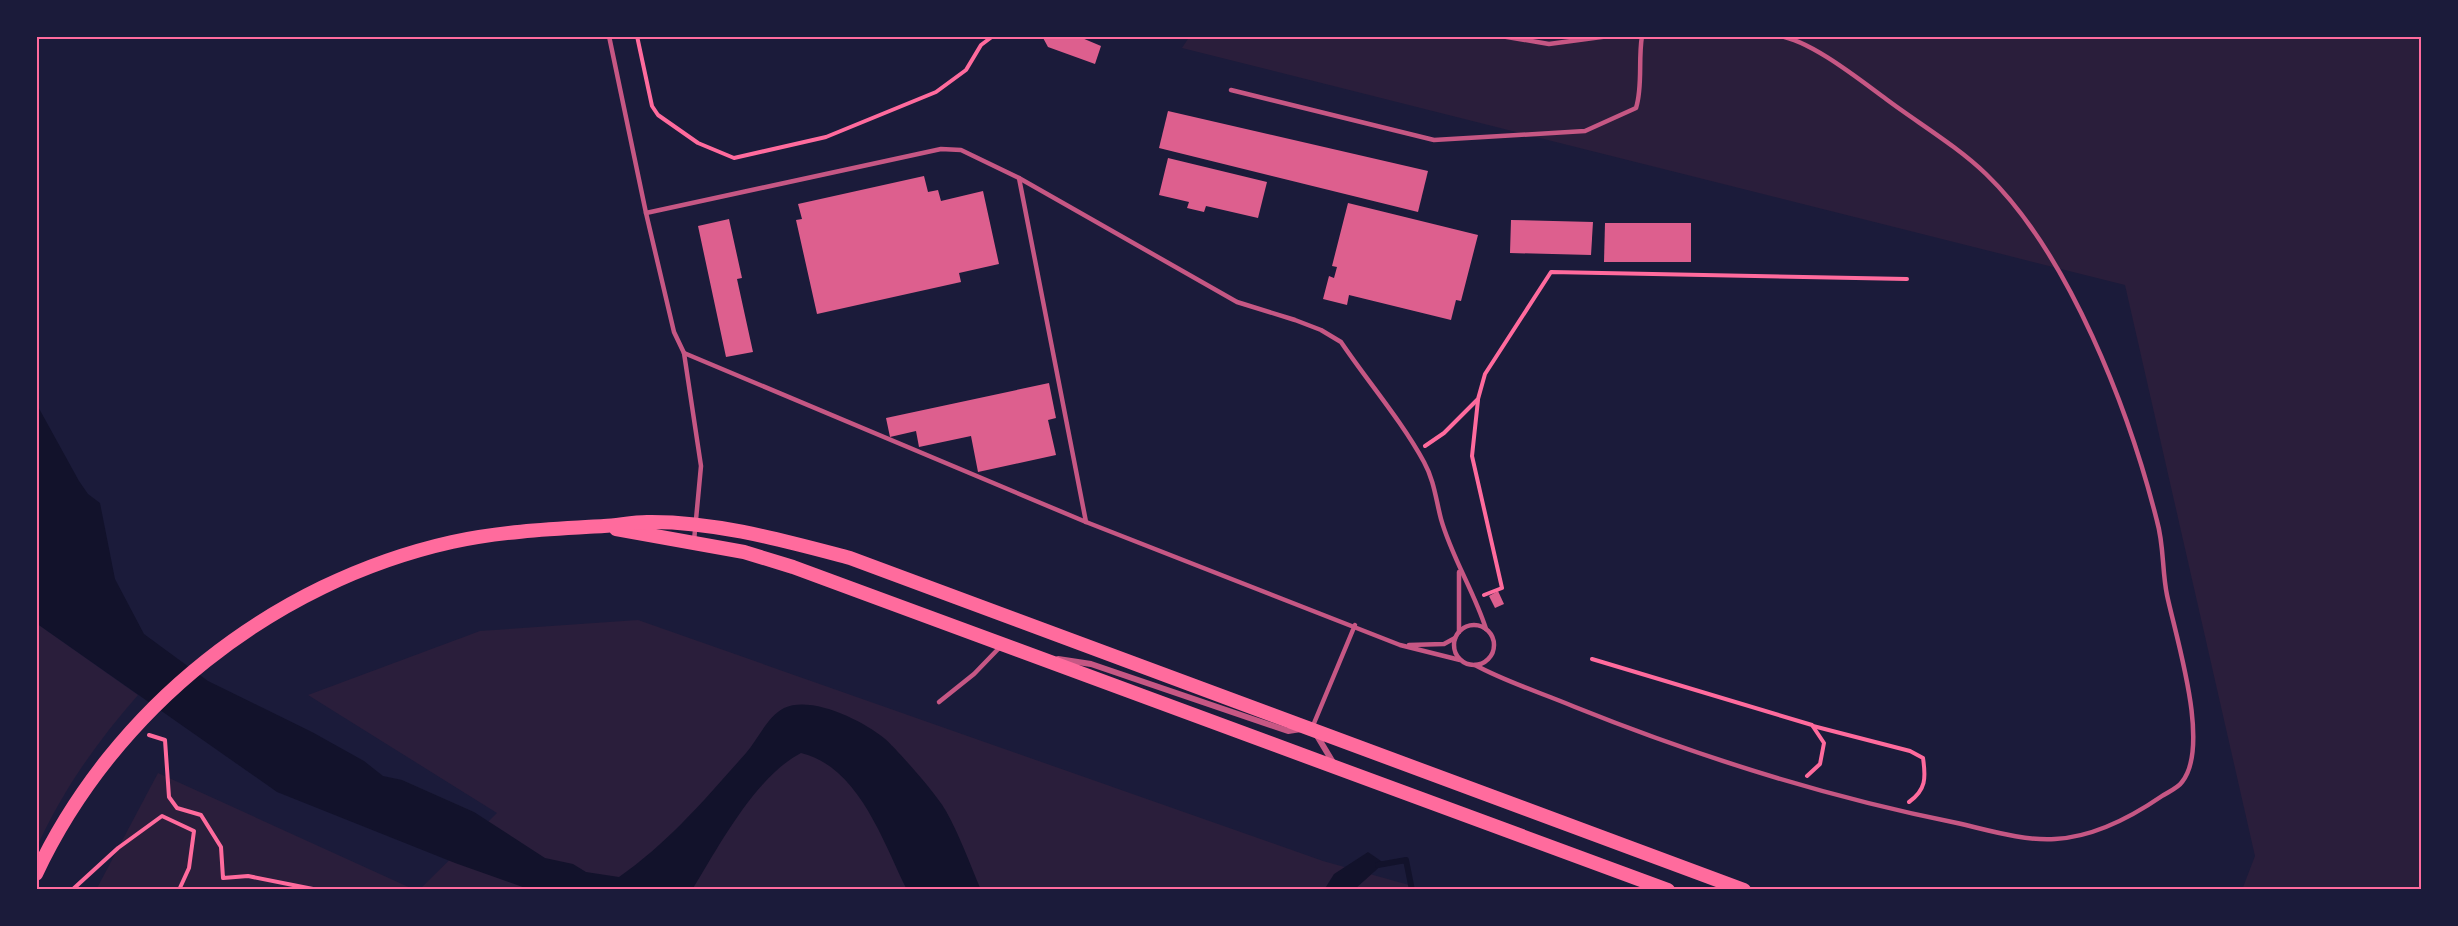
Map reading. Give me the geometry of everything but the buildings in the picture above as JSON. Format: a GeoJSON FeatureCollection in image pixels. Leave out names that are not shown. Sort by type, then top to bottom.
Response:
{"type":"FeatureCollection","features":[{"type":"Feature","properties":{"kind":"main road"},"geometry":{"type":"LineString","coordinates":[[36,874],[81,796],[133,729],[175,686],[219,650],[283,607],[333,581],[390,559],[451,542],[502,532],[647,522],[695,525],[780,540],[850,558],[1744,890]]}},
{"type":"Feature","properties":{"kind":"main road"},"geometry":{"type":"LineString","coordinates":[[605,526],[636,534],[693,541],[744,552],[793,567],[1668,890]]}},
{"type":"Feature","properties":{"kind":"street"},"geometry":{"type":"LineString","coordinates":[[1036,655],[1091,664],[1288,731],[1312,728],[1336,767]]}},
{"type":"Feature","properties":{"kind":"lane"},"geometry":{"type":"LineString","coordinates":[[609,36],[646,213],[675,332],[684,353],[701,466],[693,541]]}},
{"type":"Feature","properties":{"kind":"lane"},"geometry":{"type":"LineString","coordinates":[[1501,36],[1549,44],[1609,36]]}},
{"type":"Feature","properties":{"kind":"lane"},"geometry":{"type":"LineString","coordinates":[[1231,90],[1434,140],[1585,131],[1636,108],[1641,93],[1638,64],[1642,36]]}},
{"type":"Feature","properties":{"kind":"lane"},"geometry":{"type":"LineString","coordinates":[[684,353],[1086,522],[1355,625],[1400,645],[1475,665],[1611,721],[1720,760],[1892,810],[2009,834],[2052,840],[2105,828],[2149,805],[2182,783],[2193,759],[2192,718],[2180,643],[2166,593],[2158,525],[2122,408],[2070,292],[2058,271],[2027,221],[1984,172],[1843,68],[1790,37],[1779,36]]}},
{"type":"Feature","properties":{"kind":"lane"},"geometry":{"type":"LineString","coordinates":[[646,213],[941,149],[961,150],[1019,178],[1237,302],[1321,330],[1341,342],[1425,463],[1435,491],[1441,519],[1459,569],[1486,629],[1493,638],[1493,651],[1486,661],[1475,665]]}},
{"type":"Feature","properties":{"kind":"lane"},"geometry":{"type":"LineString","coordinates":[[1019,178],[1086,522]]}},
{"type":"Feature","properties":{"kind":"lane"},"geometry":{"type":"LineString","coordinates":[[1459,569],[1455,649],[1460,660]]}},
{"type":"Feature","properties":{"kind":"lane"},"geometry":{"type":"LineString","coordinates":[[1312,728],[1355,625]]}},
{"type":"Feature","properties":{"kind":"lane"},"geometry":{"type":"LineString","coordinates":[[1400,645],[1444,644],[1469,626],[1486,629]]}},
{"type":"Feature","properties":{"kind":"lane"},"geometry":{"type":"LineString","coordinates":[[939,702],[974,674],[1004,644]]}},
{"type":"Feature","properties":{"kind":"path"},"geometry":{"type":"LineString","coordinates":[[637,36],[652,106],[658,115],[698,143],[734,158],[826,137],[936,92],[966,70],[981,45],[993,36]]}},
{"type":"Feature","properties":{"kind":"path"},"geometry":{"type":"LineString","coordinates":[[1474,598],[1502,588],[1472,456],[1478,399],[1485,374],[1551,272],[1907,279]]}},
{"type":"Feature","properties":{"kind":"path"},"geometry":{"type":"LineString","coordinates":[[1417,452],[1444,433],[1478,399]]}},
{"type":"Feature","properties":{"kind":"path"},"geometry":{"type":"LineString","coordinates":[[1592,659],[1812,725],[1910,751],[1923,758],[1926,779],[1919,795],[1892,810]]}},
{"type":"Feature","properties":{"kind":"path"},"geometry":{"type":"LineString","coordinates":[[1792,781],[1810,774],[1820,764],[1824,743],[1812,725]]}},
{"type":"Feature","properties":{"kind":"path"},"geometry":{"type":"LineString","coordinates":[[133,729],[165,740],[169,797],[177,808],[201,814],[222,847],[223,878],[248,876],[318,890]]}},
{"type":"Feature","properties":{"kind":"path"},"geometry":{"type":"LineString","coordinates":[[72,890],[118,848],[162,816],[194,831],[189,868],[179,890]]}},
{"type":"Feature","properties":{"kind":"shaded area"},"geometry":{"type":"Polygon","coordinates":[[[1190,36],[2422,36],[2422,890],[2242,890],[2255,856],[2125,285],[1182,48],[1190,36]]]}},
{"type":"Feature","properties":{"kind":"shaded area"},"geometry":{"type":"Polygon","coordinates":[[[36,403],[79,481],[88,494],[100,503],[115,579],[144,634],[208,681],[312,732],[364,761],[383,776],[402,780],[474,812],[545,858],[573,864],[586,872],[619,877],[686,819],[746,753],[778,712],[795,705],[822,707],[850,717],[874,731],[890,743],[917,773],[946,811],[981,890],[907,890],[878,829],[854,790],[839,774],[821,761],[801,753],[768,778],[753,795],[692,890],[531,890],[455,863],[277,792],[36,623],[36,403]]]}},
{"type":"Feature","properties":{"kind":"shaded area"},"geometry":{"type":"Polygon","coordinates":[[[638,620],[1323,861],[1427,890],[419,890],[497,813],[308,695],[480,631],[638,620]]]}},
{"type":"Feature","properties":{"kind":"shaded area"},"geometry":{"type":"Polygon","coordinates":[[[36,623],[138,695],[81,768],[57,807],[36,849],[36,623]]]}},
{"type":"Feature","properties":{"kind":"shaded area"},"geometry":{"type":"Polygon","coordinates":[[[158,773],[415,890],[96,890],[158,773]]]}},
{"type":"Feature","properties":{"kind":"shaded area"},"geometry":{"type":"Polygon","coordinates":[[[1368,852],[1384,863],[1354,890],[1324,890],[1334,874],[1368,852]]]}},
{"type":"Feature","properties":{"kind":"waterway"},"geometry":{"type":"LineString","coordinates":[[1378,865],[1406,860],[1412,890]]}}]}
